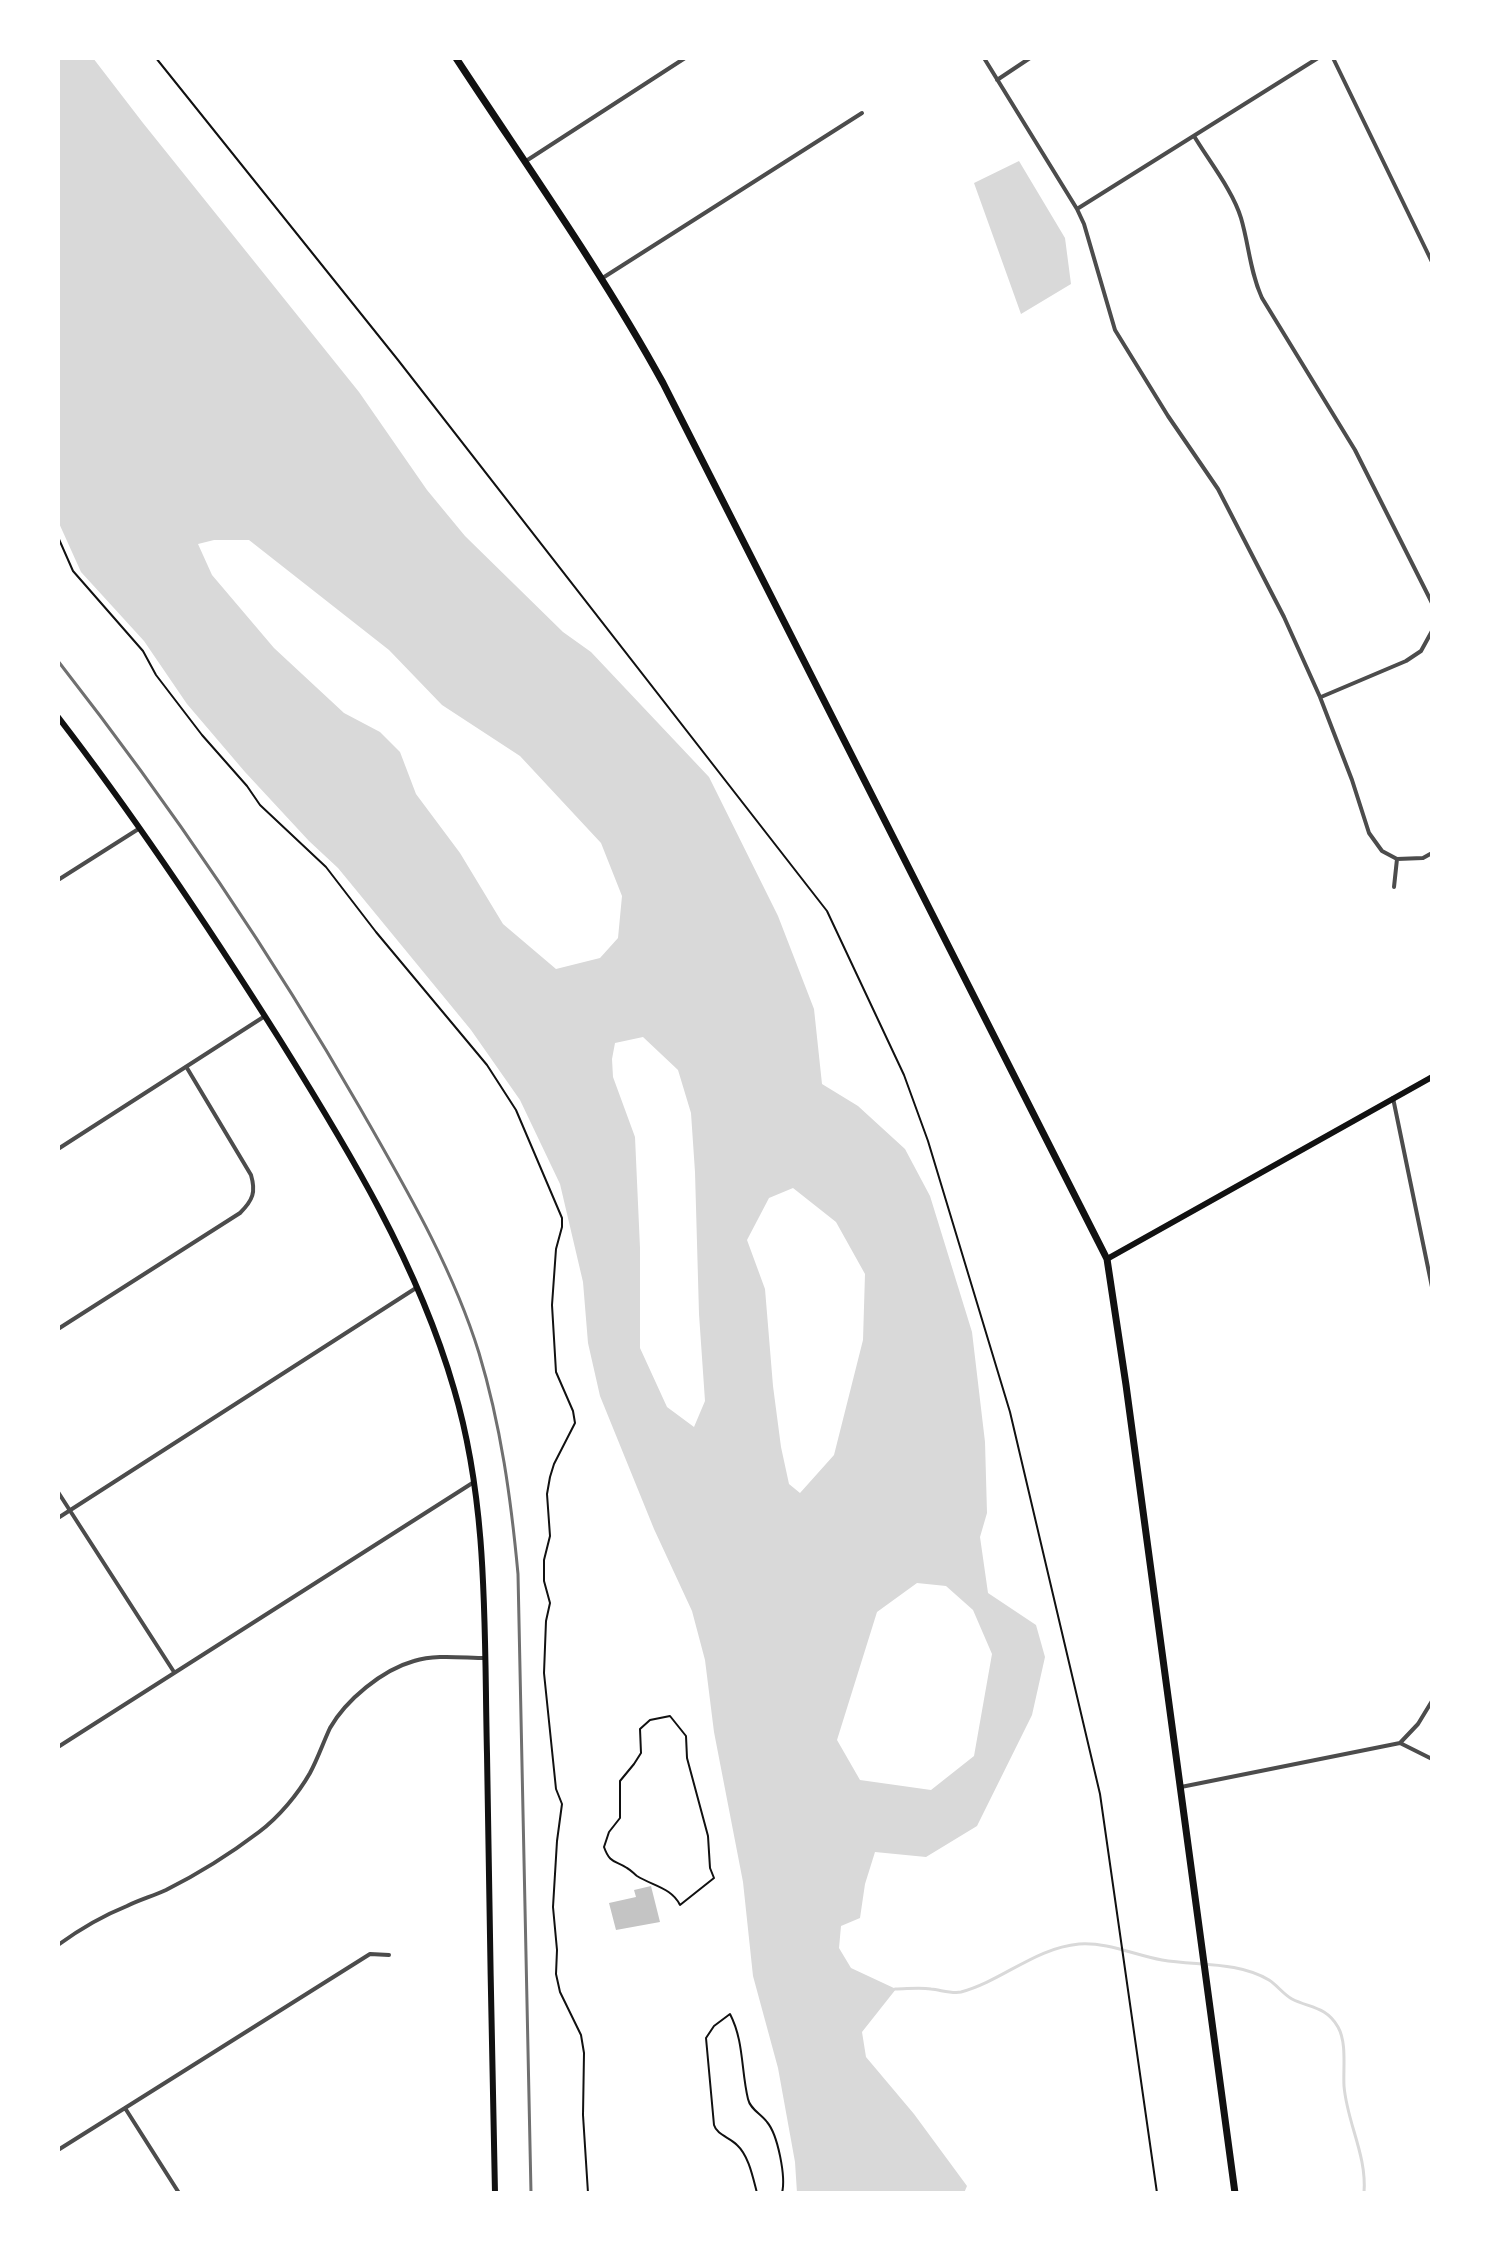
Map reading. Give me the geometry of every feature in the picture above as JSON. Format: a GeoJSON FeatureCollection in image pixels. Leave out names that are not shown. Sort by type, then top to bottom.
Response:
{"type":"FeatureCollection","features":[{"type":"Feature","properties":{"kind":"main road"},"geometry":{"type":"LineString","coordinates":[[456,58],[601,279],[670,397],[1107,1259],[1235,2193]]}},
{"type":"Feature","properties":{"kind":"main road"},"geometry":{"type":"LineString","coordinates":[[58,717],[210,929],[320,1104],[365,1183],[417,1288],[454,1389],[474,1482],[482,1559],[495,2193]]}},
{"type":"Feature","properties":{"kind":"main road"},"geometry":{"type":"LineString","coordinates":[[1107,1259],[1432,1077]]}},
{"type":"Feature","properties":{"kind":"street"},"geometry":{"type":"LineString","coordinates":[[525,163],[685,58]]}},
{"type":"Feature","properties":{"kind":"street"},"geometry":{"type":"LineString","coordinates":[[984,58],[1077,209],[1115,330],[1218,489],[1284,617],[1320,697],[1369,833],[1382,851],[1397,859],[1423,858],[1432,853]]}},
{"type":"Feature","properties":{"kind":"street"},"geometry":{"type":"LineString","coordinates":[[997,80],[1030,58]]}},
{"type":"Feature","properties":{"kind":"street"},"geometry":{"type":"LineString","coordinates":[[1077,209],[1318,58]]}},
{"type":"Feature","properties":{"kind":"street"},"geometry":{"type":"LineString","coordinates":[[1333,58],[1432,262]]}},
{"type":"Feature","properties":{"kind":"street"},"geometry":{"type":"LineString","coordinates":[[601,279],[862,113]]}},
{"type":"Feature","properties":{"kind":"street"},"geometry":{"type":"LineString","coordinates":[[1194,136],[1241,216],[1254,280],[1262,298],[1355,450],[1432,603]]}},
{"type":"Feature","properties":{"kind":"street"},"geometry":{"type":"LineString","coordinates":[[1320,697],[1406,661],[1421,651],[1432,631]]}},
{"type":"Feature","properties":{"kind":"street"},"geometry":{"type":"LineString","coordinates":[[58,880],[140,828]]}},
{"type":"Feature","properties":{"kind":"street"},"geometry":{"type":"LineString","coordinates":[[1394,887],[1397,859]]}},
{"type":"Feature","properties":{"kind":"street"},"geometry":{"type":"LineString","coordinates":[[58,1149],[265,1016]]}},
{"type":"Feature","properties":{"kind":"street"},"geometry":{"type":"LineString","coordinates":[[58,1329],[240,1213],[251,1202],[255,1189],[251,1175],[187,1068]]}},
{"type":"Feature","properties":{"kind":"street"},"geometry":{"type":"LineString","coordinates":[[1393,1098],[1432,1287]]}},
{"type":"Feature","properties":{"kind":"street"},"geometry":{"type":"LineString","coordinates":[[58,1518],[417,1288]]}},
{"type":"Feature","properties":{"kind":"street"},"geometry":{"type":"LineString","coordinates":[[58,1747],[474,1482]]}},
{"type":"Feature","properties":{"kind":"street"},"geometry":{"type":"LineString","coordinates":[[58,1492],[174,1672]]}},
{"type":"Feature","properties":{"kind":"street"},"geometry":{"type":"LineString","coordinates":[[58,1945],[89,1924],[184,1880],[261,1831],[279,1814],[309,1774],[338,1716],[348,1703],[372,1684],[398,1667],[414,1661],[486,1658]]}},
{"type":"Feature","properties":{"kind":"street"},"geometry":{"type":"LineString","coordinates":[[1181,1787],[1400,1743],[1418,1724],[1432,1701]]}},
{"type":"Feature","properties":{"kind":"street"},"geometry":{"type":"LineString","coordinates":[[1400,1743],[1432,1759]]}},
{"type":"Feature","properties":{"kind":"street"},"geometry":{"type":"LineString","coordinates":[[58,2150],[370,1954],[389,1955]]}},
{"type":"Feature","properties":{"kind":"street"},"geometry":{"type":"LineString","coordinates":[[125,2108],[179,2193]]}},
{"type":"Feature","properties":{"kind":"path"},"geometry":{"type":"LineString","coordinates":[[156,58],[398,360],[827,911],[904,1075],[1010,1412],[1100,1794],[1157,2193]]}},
{"type":"Feature","properties":{"kind":"path"},"geometry":{"type":"LineString","coordinates":[[58,537],[73,571],[143,651],[156,675],[202,735],[260,805],[326,867],[487,1065],[516,1110],[562,1218],[556,1249],[552,1305],[556,1372],[575,1423],[554,1464],[547,1494],[551,1528],[544,1560],[544,1581],[550,1603],[544,1661],[556,1789],[562,1804],[553,1907],[556,1974],[560,1992],[581,2035],[584,2053],[583,2115],[588,2193]]}},
{"type":"Feature","properties":{"kind":"path"},"geometry":{"type":"LineString","coordinates":[[670,1716],[686,1736],[687,1758],[708,1836],[710,1868],[714,1878],[680,1905],[672,1893],[635,1875],[611,1860],[604,1847],[609,1832],[620,1818],[620,1781],[641,1753],[640,1729],[650,1720],[670,1716]]}},
{"type":"Feature","properties":{"kind":"path"},"geometry":{"type":"LineString","coordinates":[[757,2193],[753,2174],[740,2148],[716,2132],[714,2125],[706,2038],[714,2026],[730,2014],[741,2045],[748,2102],[768,2122],[776,2140],[782,2193]]}},
{"type":"Feature","properties":{"kind":"shaded area"},"geometry":{"type":"Polygon","coordinates":[[[58,58],[93,58],[359,392],[427,490],[465,536],[563,632],[591,652],[709,777],[778,916],[814,1009],[822,1084],[858,1106],[905,1149],[930,1196],[972,1332],[985,1442],[987,1513],[980,1537],[988,1593],[1036,1625],[1045,1657],[1032,1715],[977,1826],[926,1857],[875,1852],[865,1884],[860,1918],[841,1926],[839,1948],[851,1968],[896,1989],[862,2032],[866,2057],[914,2114],[967,2186],[964,2193],[797,2193],[795,2162],[778,2068],[753,1976],[743,1882],[714,1732],[705,1660],[692,1611],[654,1529],[600,1396],[588,1343],[583,1282],[560,1184],[520,1100],[471,1030],[338,868],[245,772],[187,704],[144,641],[81,572],[58,521],[58,58]],[[214,540],[198,544],[212,575],[274,648],[344,713],[380,732],[400,752],[416,794],[460,853],[503,924],[556,969],[600,958],[618,938],[622,896],[601,843],[520,756],[442,705],[389,650],[249,540],[214,540]],[[643,1037],[615,1043],[613,1077],[635,1137],[640,1348],[667,1407],[694,1427],[705,1401],[691,1113],[678,1070],[643,1037]],[[793,1188],[769,1198],[747,1240],[765,1289],[781,1447],[789,1484],[800,1493],[834,1455],[863,1340],[865,1274],[836,1222],[793,1188]],[[917,1583],[877,1612],[837,1740],[860,1780],[931,1790],[974,1756],[992,1654],[973,1610],[946,1586],[917,1583]]]}},
{"type":"Feature","properties":{"kind":"shaded area"},"geometry":{"type":"Polygon","coordinates":[[[1019,161],[1065,238],[1071,284],[1021,314],[974,183],[1019,161]]]}},
{"type":"Feature","properties":{"kind":"building"},"geometry":{"type":"Polygon","coordinates":[[[651,1886],[660,1922],[616,1930],[609,1903],[636,1897],[634,1890],[651,1886]]]}},
{"type":"Feature","properties":{"kind":"waterway"},"geometry":{"type":"LineString","coordinates":[[895,1989],[961,1992],[1033,1958],[1079,1944],[1100,1945],[1162,1960],[1230,1967],[1257,1974],[1292,1999],[1323,2011],[1341,2033],[1346,2100],[1363,2165],[1364,2193]]}},
{"type":"Feature","properties":{"kind":"railway"},"geometry":{"type":"LineString","coordinates":[[58,661],[217,879],[326,1050],[426,1228],[455,1289],[479,1353],[504,1463],[518,1574],[531,2193]]}}]}
